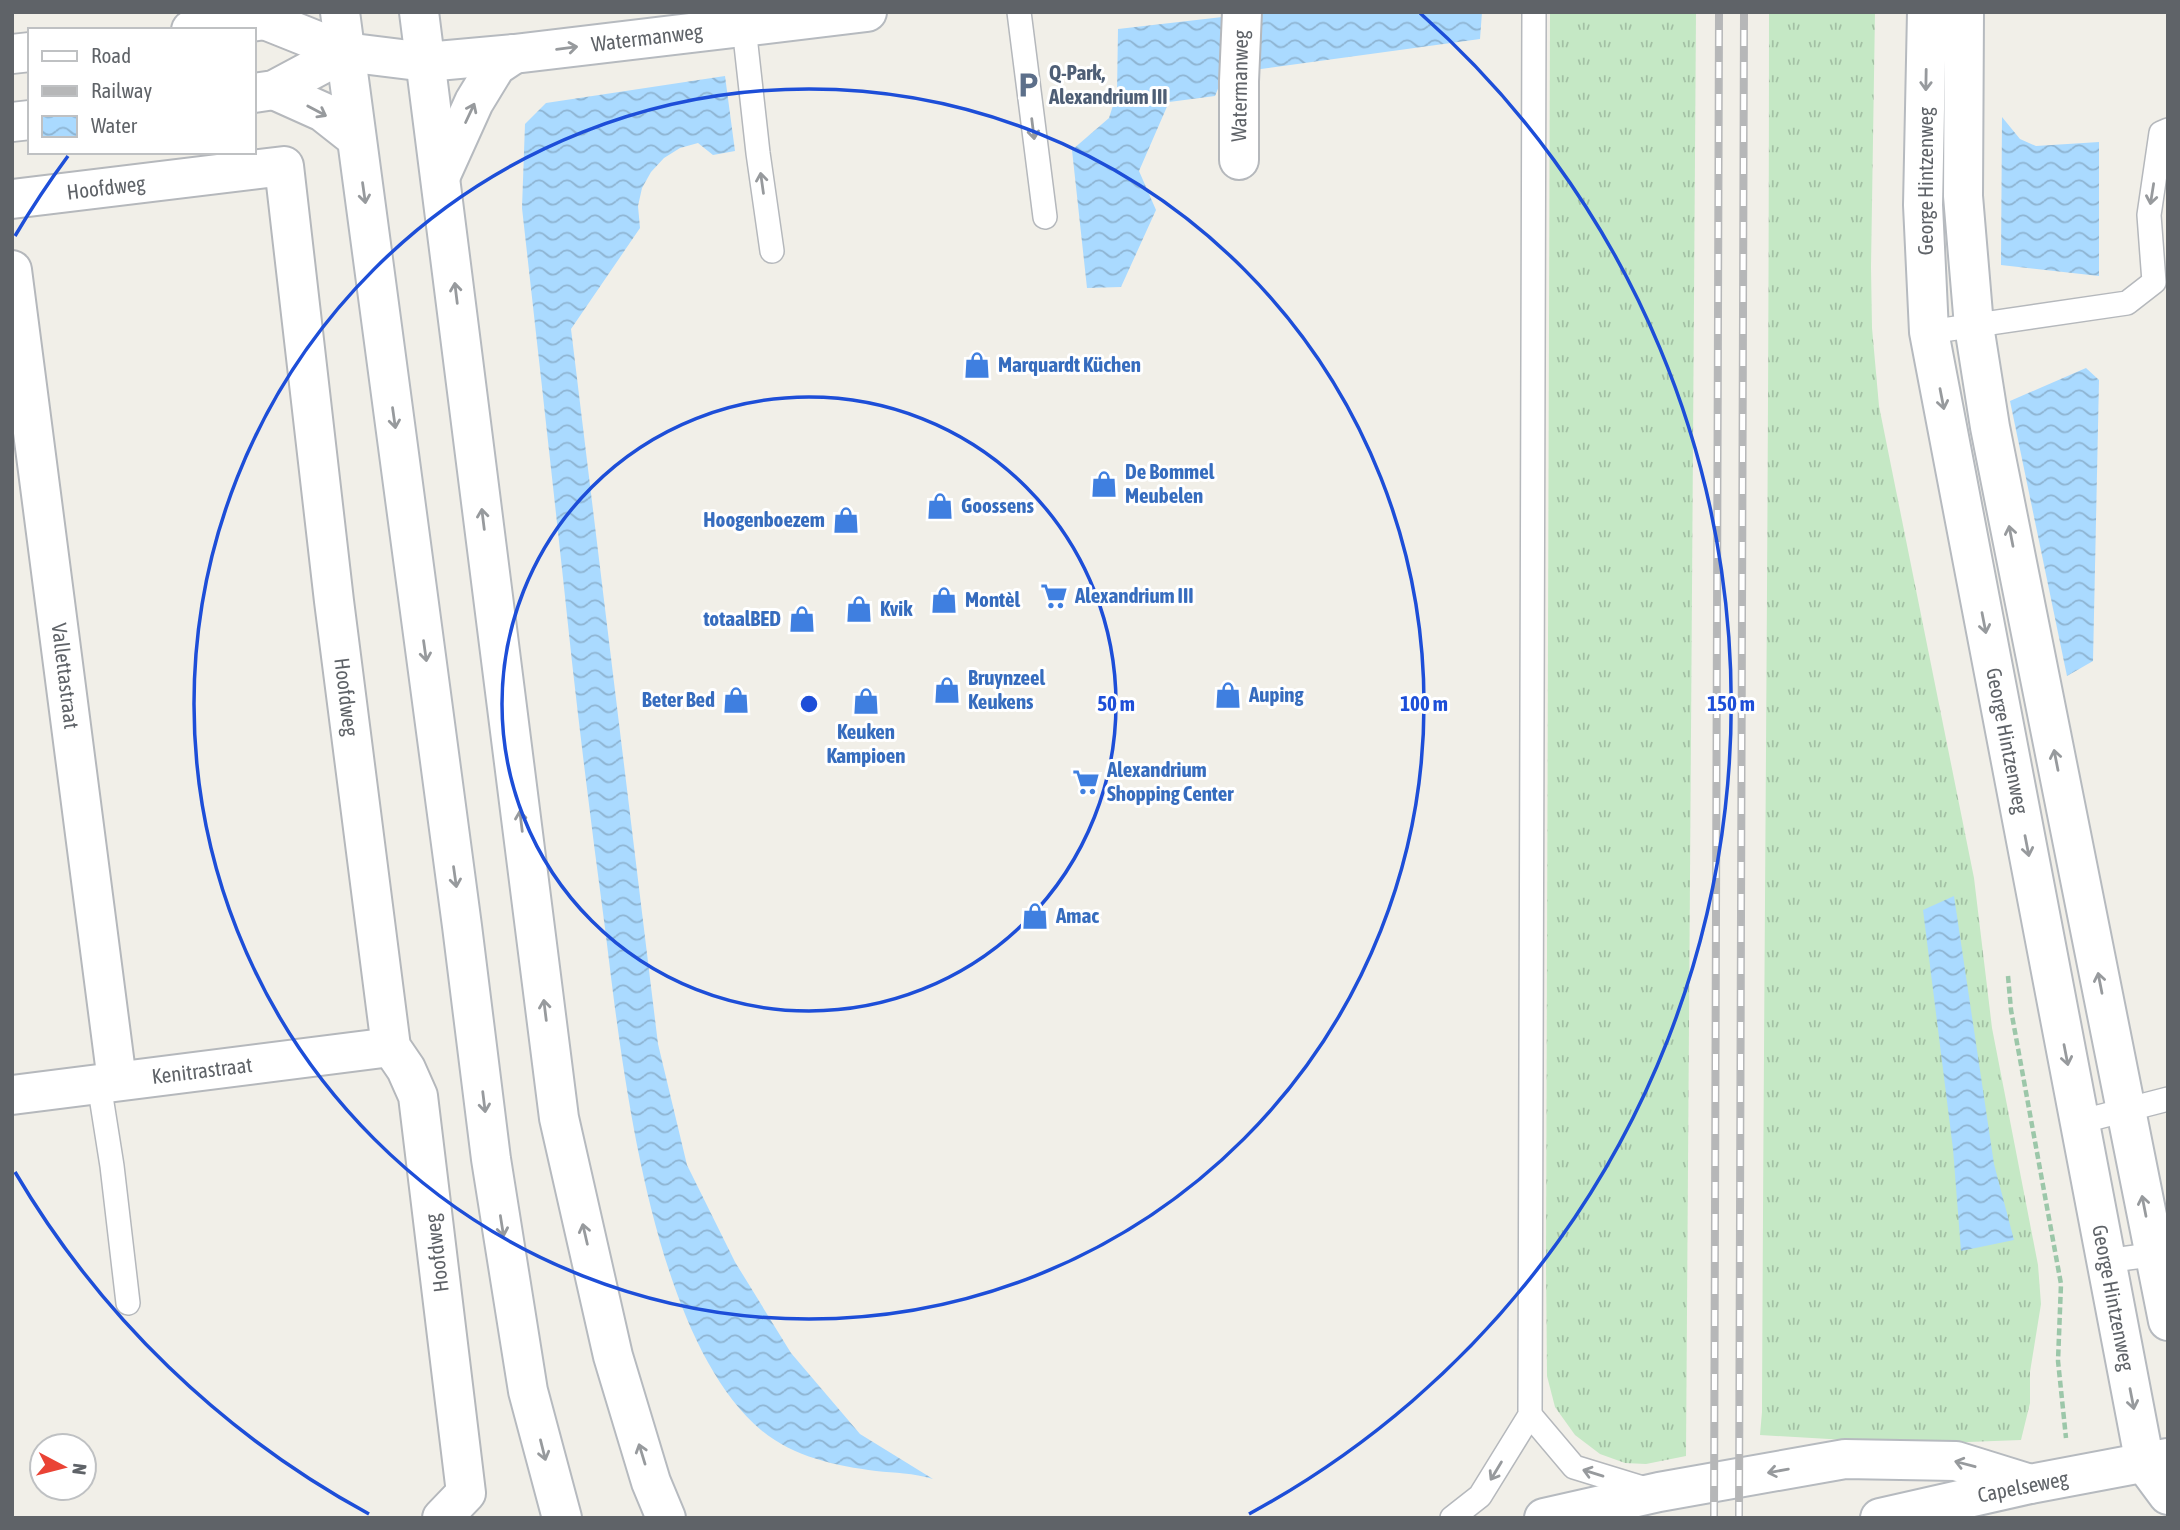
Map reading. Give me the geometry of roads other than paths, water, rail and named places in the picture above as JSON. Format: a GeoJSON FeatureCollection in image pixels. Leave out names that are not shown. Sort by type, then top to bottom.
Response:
{"type":"FeatureCollection","features":[{"type":"Feature","properties":{"kind":"street"},"geometry":{"type":"LineString","coordinates":[[340,12],[491,1159],[528,1391],[562,1518]]}},
{"type":"Feature","properties":{"kind":"street","name":"Watermanweg"},"geometry":{"type":"LineString","coordinates":[[270,16],[345,52],[426,62],[867,12]]}},
{"type":"Feature","properties":{"kind":"street","name":"Watermanweg"},"geometry":{"type":"LineString","coordinates":[[1239,160],[1242,12]]}},
{"type":"Feature","properties":{"kind":"street","name":"George Hintzenweg"},"geometry":{"type":"LineString","coordinates":[[1927,12],[1923,205],[1929,332],[2106,1261],[2156,1461]]}},
{"type":"Feature","properties":{"kind":"street","name":"George Hintzenweg"},"geometry":{"type":"LineString","coordinates":[[1964,12],[1963,196],[1974,326],[1992,441],[2126,1111],[2161,1254],[2168,1321]]}},
{"type":"Feature","properties":{"kind":"street"},"geometry":{"type":"LineString","coordinates":[[264,92],[426,15],[426,62],[559,1118],[613,1356],[651,1482],[666,1518]]}},
{"type":"Feature","properties":{"kind":"street"},"geometry":{"type":"LineString","coordinates":[[202,28],[270,16]]}},
{"type":"Feature","properties":{"kind":"street"},"geometry":{"type":"LineString","coordinates":[[441,175],[474,103],[496,66],[514,54]]}},
{"type":"Feature","properties":{"kind":"street"},"geometry":{"type":"LineString","coordinates":[[264,92],[323,112],[356,138]]}},
{"type":"Feature","properties":{"kind":"street","name":"Hoofdweg"},"geometry":{"type":"LineString","coordinates":[[12,199],[284,166],[334,601],[391,1047],[406,1069],[418,1096],[454,1506]]}},
{"type":"Feature","properties":{"kind":"street","name":"Vallettastraat"},"geometry":{"type":"LineString","coordinates":[[12,270],[108,1083]]}},
{"type":"Feature","properties":{"kind":"street","name":"Kenitrastraat"},"geometry":{"type":"LineString","coordinates":[[12,1095],[391,1047]]}},
{"type":"Feature","properties":{"kind":"street"},"geometry":{"type":"LineString","coordinates":[[1544,1518],[1659,1492],[1845,1459],[1956,1461],[2030,1484]]}},
{"type":"Feature","properties":{"kind":"street"},"geometry":{"type":"LineString","coordinates":[[2156,1461],[2168,1495]]}},
{"type":"Feature","properties":{"kind":"street","name":"Capelseweg"},"geometry":{"type":"LineString","coordinates":[[1880,1518],[2030,1484],[2156,1461]]}},
{"type":"Feature","properties":{"kind":"lane"},"geometry":{"type":"LineString","coordinates":[[1019,12],[1045,217]]}},
{"type":"Feature","properties":{"kind":"lane"},"geometry":{"type":"LineString","coordinates":[[1452,1518],[1480,1496],[1530,1415],[1534,12]]}},
{"type":"Feature","properties":{"kind":"lane"},"geometry":{"type":"LineString","coordinates":[[744,27],[772,251]]}},
{"type":"Feature","properties":{"kind":"lane"},"geometry":{"type":"LineString","coordinates":[[1929,332],[2127,303],[2154,282],[2149,215],[2161,133],[2168,130]]}},
{"type":"Feature","properties":{"kind":"lane"},"geometry":{"type":"LineString","coordinates":[[108,1083],[112,1166],[128,1303]]}},
{"type":"Feature","properties":{"kind":"lane"},"geometry":{"type":"LineString","coordinates":[[2079,1122],[2168,1099]]}},
{"type":"Feature","properties":{"kind":"lane"},"geometry":{"type":"LineString","coordinates":[[2106,1261],[2161,1254]]}},
{"type":"Feature","properties":{"kind":"lane"},"geometry":{"type":"LineString","coordinates":[[1530,1415],[1574,1467],[1659,1492]]}},
{"type":"Feature","properties":{"kind":"water"},"geometry":{"type":"Polygon","coordinates":[[[1266,12],[1482,12],[1480,39],[1224,74],[1215,96],[1169,102],[1139,171],[1156,210],[1121,287],[1087,288],[1072,150],[1109,118],[1117,93],[1118,29],[1266,12]]]}},
{"type":"Feature","properties":{"kind":"water"},"geometry":{"type":"Polygon","coordinates":[[[725,76],[735,151],[713,155],[698,143],[680,148],[664,158],[651,172],[642,188],[638,206],[640,228],[571,329],[658,1044],[687,1165],[735,1262],[791,1353],[860,1434],[933,1479],[846,1466],[801,1454],[761,1430],[723,1387],[693,1332],[668,1267],[648,1196],[621,1052],[580,729],[522,208],[525,124],[546,103],[725,76]]]}},
{"type":"Feature","properties":{"kind":"water"},"geometry":{"type":"Polygon","coordinates":[[[2002,117],[2020,139],[2036,146],[2099,142],[2099,276],[2001,265],[2002,117]]]}},
{"type":"Feature","properties":{"kind":"water"},"geometry":{"type":"Polygon","coordinates":[[[2086,368],[2099,380],[2093,661],[2067,676],[2010,401],[2086,368]]]}},
{"type":"Feature","properties":{"kind":"water"},"geometry":{"type":"Polygon","coordinates":[[[1954,896],[1994,1164],[2014,1240],[1961,1251],[1953,1149],[1923,910],[1954,896]]]}},
{"type":"Feature","properties":{"kind":"railway"},"geometry":{"type":"LineString","coordinates":[[1714,1518],[1719,12]]}},
{"type":"Feature","properties":{"kind":"railway"},"geometry":{"type":"LineString","coordinates":[[1739,1518],[1744,12]]}},
{"type":"Feature","properties":{"kind":"place","name":"Q-Park, Alexandrium III"},"geometry":{"type":"Point","coordinates":[1028,85]}},
{"type":"Feature","properties":{"kind":"place","name":"Marquardt Küchen"},"geometry":{"type":"Point","coordinates":[977,365]}},
{"type":"Feature","properties":{"kind":"place","name":"De Bommel Meubelen"},"geometry":{"type":"Point","coordinates":[1104,484]}},
{"type":"Feature","properties":{"kind":"place","name":"Goossens"},"geometry":{"type":"Point","coordinates":[940,506]}},
{"type":"Feature","properties":{"kind":"place","name":"Hoogenboezem"},"geometry":{"type":"Point","coordinates":[846,520]}},
{"type":"Feature","properties":{"kind":"place","name":"Alexandrium III"},"geometry":{"type":"Point","coordinates":[1054,596]}},
{"type":"Feature","properties":{"kind":"place","name":"Montèl"},"geometry":{"type":"Point","coordinates":[944,600]}},
{"type":"Feature","properties":{"kind":"place","name":"Kvik"},"geometry":{"type":"Point","coordinates":[859,609]}},
{"type":"Feature","properties":{"kind":"place","name":"totaalBED"},"geometry":{"type":"Point","coordinates":[802,619]}},
{"type":"Feature","properties":{"kind":"place","name":"Bruynzeel Keukens"},"geometry":{"type":"Point","coordinates":[947,690]}},
{"type":"Feature","properties":{"kind":"place","name":"Auping"},"geometry":{"type":"Point","coordinates":[1228,695]}},
{"type":"Feature","properties":{"kind":"place","name":"Beter Bed"},"geometry":{"type":"Point","coordinates":[736,700]}},
{"type":"Feature","properties":{"kind":"place","name":"Keuken Kampioen"},"geometry":{"type":"Point","coordinates":[866,701]}},
{"type":"Feature","properties":{"kind":"place","name":"Alexandrium Shopping Center"},"geometry":{"type":"Point","coordinates":[1086,782]}},
{"type":"Feature","properties":{"kind":"place","name":"Amac"},"geometry":{"type":"Point","coordinates":[1035,916]}}]}
